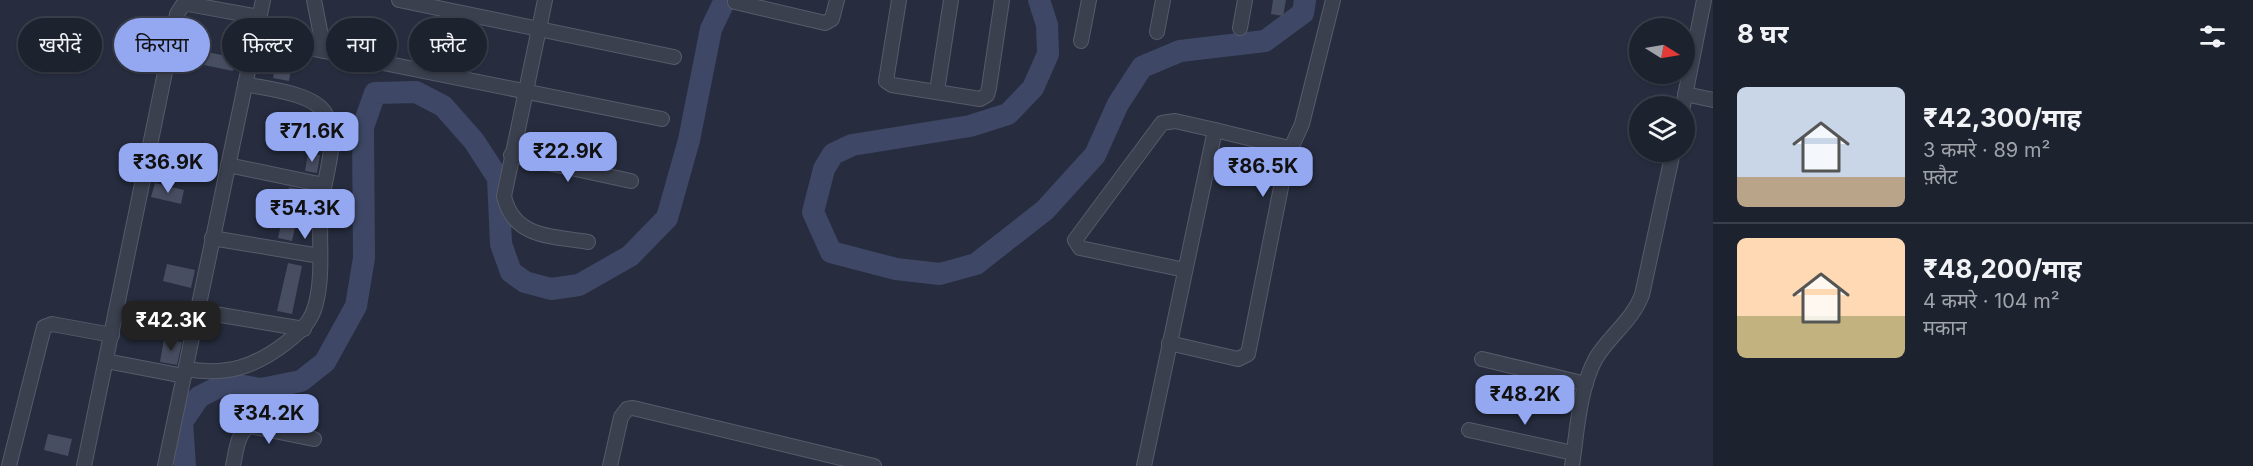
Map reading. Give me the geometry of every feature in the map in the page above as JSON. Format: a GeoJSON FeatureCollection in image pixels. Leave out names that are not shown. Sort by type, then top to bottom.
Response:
{"type":"FeatureCollection","features":[{"type":"Feature","properties":{"kind":"street"},"geometry":{"type":"LineString","coordinates":[[84,466],[177,14],[182,6],[188,4],[259,17],[263,0]]}},
{"type":"Feature","properties":{"kind":"street"},"geometry":{"type":"LineString","coordinates":[[314,0],[324,51]]}},
{"type":"Feature","properties":{"kind":"street"},"geometry":{"type":"LineString","coordinates":[[399,0],[674,57]]}},
{"type":"Feature","properties":{"kind":"street"},"geometry":{"type":"LineString","coordinates":[[545,0],[504,196],[507,211],[514,221],[541,234],[588,242]]}},
{"type":"Feature","properties":{"kind":"street"},"geometry":{"type":"LineString","coordinates":[[735,2],[825,22],[832,19],[837,0]]}},
{"type":"Feature","properties":{"kind":"street"},"geometry":{"type":"LineString","coordinates":[[899,0],[886,81],[892,85],[980,99],[987,95],[1002,0]]}},
{"type":"Feature","properties":{"kind":"street"},"geometry":{"type":"LineString","coordinates":[[937,91],[951,0]]}},
{"type":"Feature","properties":{"kind":"street"},"geometry":{"type":"LineString","coordinates":[[1081,41],[1089,0]]}},
{"type":"Feature","properties":{"kind":"street"},"geometry":{"type":"LineString","coordinates":[[1157,32],[1163,0]]}},
{"type":"Feature","properties":{"kind":"street"},"geometry":{"type":"LineString","coordinates":[[1240,28],[1245,0]]}},
{"type":"Feature","properties":{"kind":"street"},"geometry":{"type":"LineString","coordinates":[[1169,343],[1238,359],[1248,354],[1289,148],[1302,124],[1333,0]]}},
{"type":"Feature","properties":{"kind":"street"},"geometry":{"type":"LineString","coordinates":[[1685,96],[1707,20],[1704,0]]}},
{"type":"Feature","properties":{"kind":"street"},"geometry":{"type":"LineString","coordinates":[[314,49],[662,119]]}},
{"type":"Feature","properties":{"kind":"street"},"geometry":{"type":"LineString","coordinates":[[165,466],[248,72]]}},
{"type":"Feature","properties":{"kind":"street"},"geometry":{"type":"LineString","coordinates":[[106,361],[185,373],[213,372],[256,364],[304,328],[312,316],[317,301],[324,185],[331,141],[329,121],[324,111],[306,98],[245,84]]}},
{"type":"Feature","properties":{"kind":"street"},"geometry":{"type":"LineString","coordinates":[[1695,100],[1713,100]]}},
{"type":"Feature","properties":{"kind":"street"},"geometry":{"type":"LineString","coordinates":[[1185,270],[1080,248],[1075,240],[1162,123],[1175,121],[1289,148]]}},
{"type":"Feature","properties":{"kind":"street"},"geometry":{"type":"LineString","coordinates":[[1144,466],[1215,130]]}},
{"type":"Feature","properties":{"kind":"street"},"geometry":{"type":"LineString","coordinates":[[511,155],[631,181]]}},
{"type":"Feature","properties":{"kind":"street"},"geometry":{"type":"LineString","coordinates":[[1469,430],[1573,460],[1587,384],[1597,356],[1637,310],[1671,162]]}},
{"type":"Feature","properties":{"kind":"street"},"geometry":{"type":"LineString","coordinates":[[228,165],[324,185]]}},
{"type":"Feature","properties":{"kind":"street"},"geometry":{"type":"LineString","coordinates":[[212,238],[320,256]]}},
{"type":"Feature","properties":{"kind":"street"},"geometry":{"type":"LineString","coordinates":[[197,311],[304,328]]}},
{"type":"Feature","properties":{"kind":"street"},"geometry":{"type":"LineString","coordinates":[[9,466],[7,446],[44,327],[52,324],[112,335]]}},
{"type":"Feature","properties":{"kind":"street"},"geometry":{"type":"LineString","coordinates":[[1482,359],[1587,384]]}},
{"type":"Feature","properties":{"kind":"street"},"geometry":{"type":"LineString","coordinates":[[610,466],[621,417],[627,409],[633,408],[874,466]]}},
{"type":"Feature","properties":{"kind":"street"},"geometry":{"type":"LineString","coordinates":[[233,466],[240,436],[244,428],[249,426],[314,439]]}},
{"type":"Feature","properties":{"kind":"building"},"geometry":{"type":"Polygon","coordinates":[[[1273,0],[1286,0],[1283,16],[1271,14],[1273,0]]]}},
{"type":"Feature","properties":{"kind":"building"},"geometry":{"type":"Polygon","coordinates":[[[210,53],[222,55],[222,69],[210,66],[210,53]]]}},
{"type":"Feature","properties":{"kind":"building"},"geometry":{"type":"Polygon","coordinates":[[[274,72],[291,72],[289,81],[273,78],[274,72]]]}},
{"type":"Feature","properties":{"kind":"building"},"geometry":{"type":"Polygon","coordinates":[[[308,153],[320,155],[317,173],[305,171],[308,153]]]}},
{"type":"Feature","properties":{"kind":"building"},"geometry":{"type":"Polygon","coordinates":[[[155,183],[184,190],[181,204],[151,197],[155,183]]]}},
{"type":"Feature","properties":{"kind":"building"},"geometry":{"type":"Polygon","coordinates":[[[289,187],[303,190],[292,241],[278,238],[289,187]]]}},
{"type":"Feature","properties":{"kind":"building"},"geometry":{"type":"Polygon","coordinates":[[[288,263],[302,266],[292,314],[277,311],[288,263]]]}},
{"type":"Feature","properties":{"kind":"building"},"geometry":{"type":"Polygon","coordinates":[[[167,264],[195,270],[191,288],[163,281],[167,264]]]}},
{"type":"Feature","properties":{"kind":"building"},"geometry":{"type":"Polygon","coordinates":[[[164,339],[182,342],[177,365],[160,362],[164,339]]]}},
{"type":"Feature","properties":{"kind":"building"},"geometry":{"type":"Polygon","coordinates":[[[48,434],[72,439],[68,456],[44,450],[48,434]]]}},
{"type":"Feature","properties":{"kind":"waterway"},"geometry":{"type":"LineString","coordinates":[[185,466],[182,422],[199,397],[226,383],[261,389],[301,381],[325,362],[356,306],[364,258],[363,127],[375,93],[416,92],[443,106],[474,141],[498,178],[501,244],[511,272],[525,282],[551,289],[579,285],[630,256],[667,218],[689,140],[711,29],[725,0]]}},
{"type":"Feature","properties":{"kind":"waterway"},"geometry":{"type":"LineString","coordinates":[[1039,0],[1047,25],[1048,54],[1033,88],[1008,114],[970,126],[852,145],[833,154],[824,169],[813,212],[831,252],[896,269],[940,274],[976,264],[1045,210],[1095,155],[1118,104],[1142,67],[1180,51],[1265,41],[1303,13],[1305,0]]}}]}
